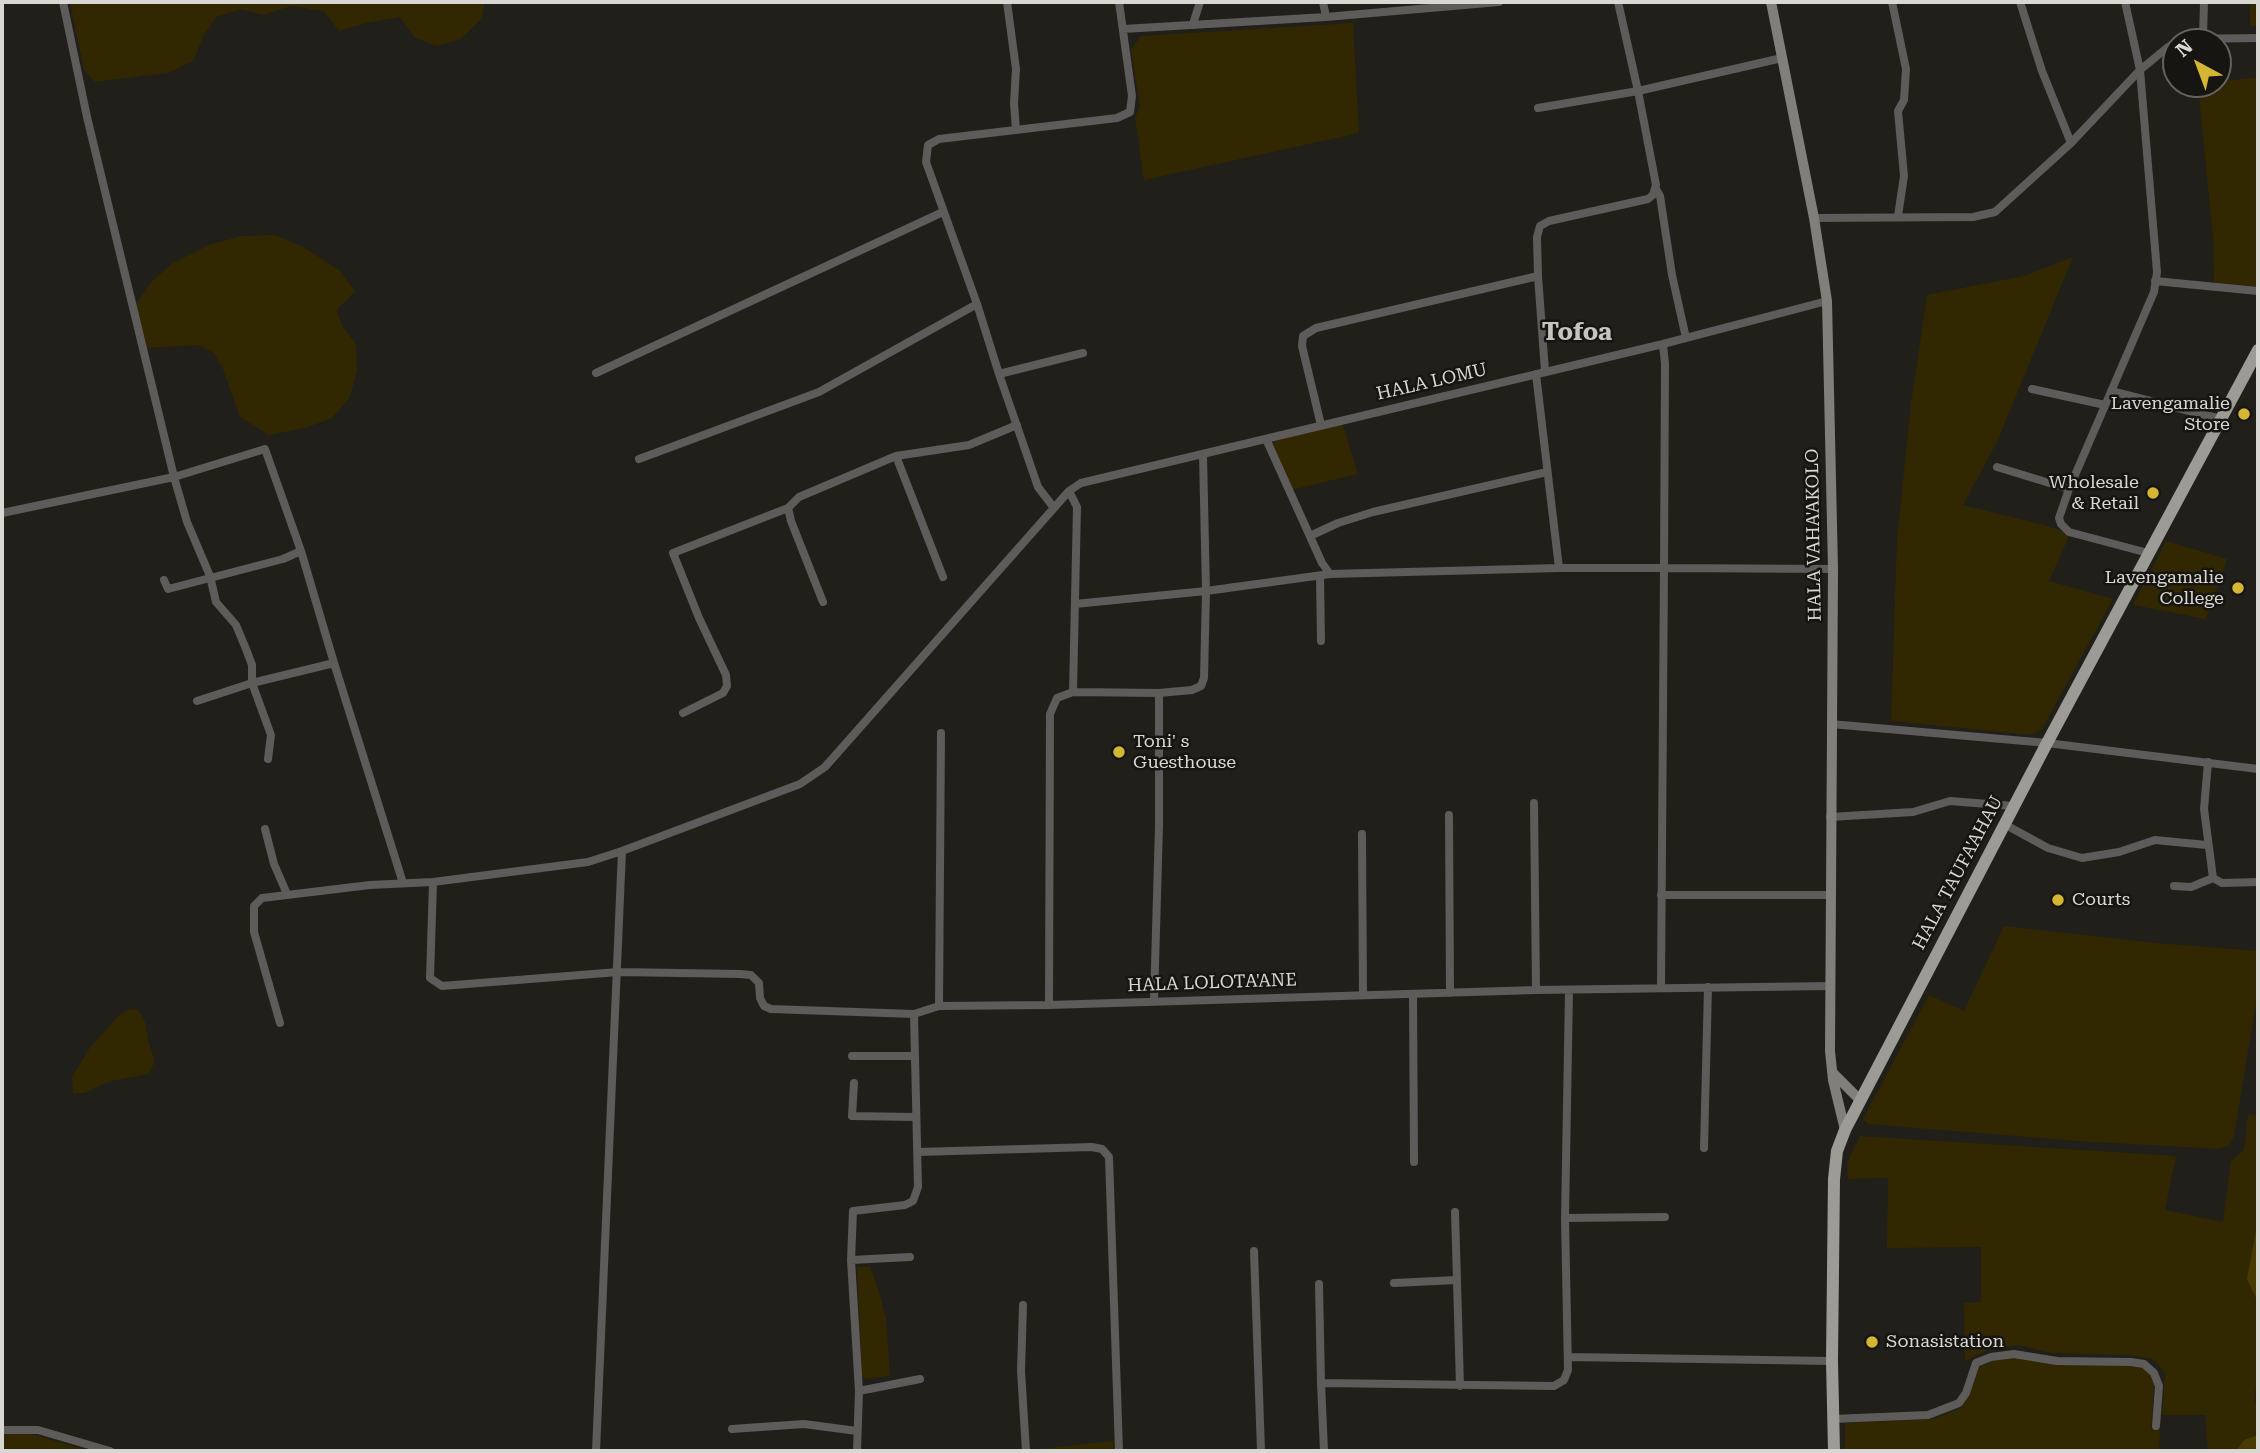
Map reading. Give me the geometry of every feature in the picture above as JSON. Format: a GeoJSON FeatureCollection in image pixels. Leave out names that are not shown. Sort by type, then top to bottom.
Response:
{"type":"FeatureCollection","features":[{"type":"Feature","properties":{"kind":"main road","name":"HALA VAHA'AKOLO"},"geometry":{"type":"LineString","coordinates":[[1771,2],[1814,218],[1827,301],[1833,569],[1830,1051],[1845,1129]]}},
{"type":"Feature","properties":{"kind":"main road","name":"HALA TAUFA'AHAU"},"geometry":{"type":"LineString","coordinates":[[1834,1451],[1833,1179],[1837,1152],[1845,1129],[2004,824],[2258,350]]}},
{"type":"Feature","properties":{"kind":"main road"},"geometry":{"type":"LineString","coordinates":[[1832,1072],[1859,1099]]}},
{"type":"Feature","properties":{"kind":"street"},"geometry":{"type":"LineString","coordinates":[[63,2],[87,117],[174,477],[187,522],[210,576],[216,602],[236,625],[246,649],[252,682],[271,735],[268,759]]}},
{"type":"Feature","properties":{"kind":"street"},"geometry":{"type":"LineString","coordinates":[[1007,2],[1016,69],[1016,130]]}},
{"type":"Feature","properties":{"kind":"street"},"geometry":{"type":"LineString","coordinates":[[1054,508],[1038,487],[926,162],[928,145],[939,139],[1118,118],[1130,112],[1132,96],[1119,2]]}},
{"type":"Feature","properties":{"kind":"street"},"geometry":{"type":"LineString","coordinates":[[1193,24],[1200,2]]}},
{"type":"Feature","properties":{"kind":"street"},"geometry":{"type":"LineString","coordinates":[[1323,2],[1326,17]]}},
{"type":"Feature","properties":{"kind":"street"},"geometry":{"type":"LineString","coordinates":[[1123,29],[1326,17],[1499,2]]}},
{"type":"Feature","properties":{"kind":"street"},"geometry":{"type":"LineString","coordinates":[[1618,2],[1656,189],[1660,196],[1672,275],[1686,338]]}},
{"type":"Feature","properties":{"kind":"street"},"geometry":{"type":"LineString","coordinates":[[1892,2],[1906,69],[1904,100],[1898,111],[1904,176],[1898,216]]}},
{"type":"Feature","properties":{"kind":"street"},"geometry":{"type":"LineString","coordinates":[[2020,2],[2042,71],[2071,143]]}},
{"type":"Feature","properties":{"kind":"street"},"geometry":{"type":"LineString","coordinates":[[2125,2],[2140,70],[2157,272],[2154,292],[2060,513],[2061,524],[2070,532],[2148,553]]}},
{"type":"Feature","properties":{"kind":"street"},"geometry":{"type":"LineString","coordinates":[[2203,28],[2204,2]]}},
{"type":"Feature","properties":{"kind":"street"},"geometry":{"type":"LineString","coordinates":[[2232,38],[2258,38]]}},
{"type":"Feature","properties":{"kind":"street"},"geometry":{"type":"LineString","coordinates":[[1814,218],[1973,217],[1995,212],[2071,143],[2140,70],[2162,52]]}},
{"type":"Feature","properties":{"kind":"street"},"geometry":{"type":"LineString","coordinates":[[1538,108],[1638,91],[1782,58]]}},
{"type":"Feature","properties":{"kind":"street"},"geometry":{"type":"LineString","coordinates":[[1545,371],[1536,237],[1540,226],[1549,221],[1648,199],[1656,189]]}},
{"type":"Feature","properties":{"kind":"street"},"geometry":{"type":"LineString","coordinates":[[596,373],[943,212]]}},
{"type":"Feature","properties":{"kind":"street"},"geometry":{"type":"LineString","coordinates":[[1321,425],[1302,346],[1303,336],[1316,328],[1538,276]]}},
{"type":"Feature","properties":{"kind":"street"},"geometry":{"type":"LineString","coordinates":[[2155,281],[2258,291]]}},
{"type":"Feature","properties":{"kind":"street","name":"HALA LOMU"},"geometry":{"type":"LineString","coordinates":[[280,1023],[254,932],[254,906],[262,898],[403,883],[433,883],[588,862],[800,783],[825,767],[1069,491],[1081,483],[1663,344],[1827,301]]}},
{"type":"Feature","properties":{"kind":"street"},"geometry":{"type":"LineString","coordinates":[[639,458],[819,392],[977,304]]}},
{"type":"Feature","properties":{"kind":"street"},"geometry":{"type":"LineString","coordinates":[[1661,988],[1663,344]]}},
{"type":"Feature","properties":{"kind":"street"},"geometry":{"type":"LineString","coordinates":[[999,374],[1083,353]]}},
{"type":"Feature","properties":{"kind":"street"},"geometry":{"type":"LineString","coordinates":[[1536,374],[1559,568]]}},
{"type":"Feature","properties":{"kind":"street"},"geometry":{"type":"LineString","coordinates":[[2032,389],[2105,405]]}},
{"type":"Feature","properties":{"kind":"street"},"geometry":{"type":"LineString","coordinates":[[2111,391],[2221,419]]}},
{"type":"Feature","properties":{"kind":"street"},"geometry":{"type":"LineString","coordinates":[[683,713],[723,693],[727,686],[726,675],[673,553],[788,508],[799,497],[896,456],[969,446],[1017,425]]}},
{"type":"Feature","properties":{"kind":"street"},"geometry":{"type":"LineString","coordinates":[[1266,439],[1330,574]]}},
{"type":"Feature","properties":{"kind":"street"},"geometry":{"type":"LineString","coordinates":[[2,513],[174,477],[265,449],[301,551],[403,883]]}},
{"type":"Feature","properties":{"kind":"street"},"geometry":{"type":"LineString","coordinates":[[1049,1005],[1050,714],[1058,698],[1073,692],[1159,693],[1192,690],[1201,686],[1204,678],[1206,591],[1203,455]]}},
{"type":"Feature","properties":{"kind":"street"},"geometry":{"type":"LineString","coordinates":[[896,456],[943,577]]}},
{"type":"Feature","properties":{"kind":"street"},"geometry":{"type":"LineString","coordinates":[[1997,467],[2069,489]]}},
{"type":"Feature","properties":{"kind":"street"},"geometry":{"type":"LineString","coordinates":[[1310,536],[1373,512],[1547,472]]}},
{"type":"Feature","properties":{"kind":"street"},"geometry":{"type":"LineString","coordinates":[[1069,491],[1077,507],[1073,692]]}},
{"type":"Feature","properties":{"kind":"street"},"geometry":{"type":"LineString","coordinates":[[788,508],[790,521],[823,601]]}},
{"type":"Feature","properties":{"kind":"street"},"geometry":{"type":"LineString","coordinates":[[164,580],[168,589],[283,559],[301,551]]}},
{"type":"Feature","properties":{"kind":"street"},"geometry":{"type":"LineString","coordinates":[[1075,604],[1206,591],[1330,574],[1559,568],[1833,569]]}},
{"type":"Feature","properties":{"kind":"street"},"geometry":{"type":"LineString","coordinates":[[1320,576],[1321,641]]}},
{"type":"Feature","properties":{"kind":"street"},"geometry":{"type":"LineString","coordinates":[[197,701],[252,682],[334,663]]}},
{"type":"Feature","properties":{"kind":"street"},"geometry":{"type":"LineString","coordinates":[[1154,1000],[1159,826],[1159,693]]}},
{"type":"Feature","properties":{"kind":"street"},"geometry":{"type":"LineString","coordinates":[[1831,724],[2047,743],[2258,769]]}},
{"type":"Feature","properties":{"kind":"street"},"geometry":{"type":"LineString","coordinates":[[939,1006],[942,733]]}},
{"type":"Feature","properties":{"kind":"street"},"geometry":{"type":"LineString","coordinates":[[2208,762],[2204,809],[2213,878]]}},
{"type":"Feature","properties":{"kind":"street"},"geometry":{"type":"LineString","coordinates":[[1830,817],[1913,812],[1950,801],[2014,806]]}},
{"type":"Feature","properties":{"kind":"street"},"geometry":{"type":"LineString","coordinates":[[1534,803],[1536,990]]}},
{"type":"Feature","properties":{"kind":"street"},"geometry":{"type":"LineString","coordinates":[[1449,815],[1450,993]]}},
{"type":"Feature","properties":{"kind":"street"},"geometry":{"type":"LineString","coordinates":[[2004,824],[2064,855],[2082,858],[2119,852],[2155,840],[2207,845]]}},
{"type":"Feature","properties":{"kind":"street"},"geometry":{"type":"LineString","coordinates":[[265,829],[274,864],[286,894]]}},
{"type":"Feature","properties":{"kind":"street"},"geometry":{"type":"LineString","coordinates":[[1363,834],[1363,995]]}},
{"type":"Feature","properties":{"kind":"street"},"geometry":{"type":"LineString","coordinates":[[596,1451],[622,851]]}},
{"type":"Feature","properties":{"kind":"street"},"geometry":{"type":"LineString","coordinates":[[2213,878],[2222,883],[2258,882]]}},
{"type":"Feature","properties":{"kind":"street"},"geometry":{"type":"LineString","coordinates":[[2174,886],[2191,887],[2213,878]]}},
{"type":"Feature","properties":{"kind":"street"},"geometry":{"type":"LineString","coordinates":[[433,883],[430,978],[442,986],[618,972]]}},
{"type":"Feature","properties":{"kind":"street"},"geometry":{"type":"LineString","coordinates":[[1661,895],[1831,895]]}},
{"type":"Feature","properties":{"kind":"street","name":"HALA LOLOTA'ANE"},"geometry":{"type":"LineString","coordinates":[[618,972],[751,975],[759,983],[760,998],[764,1006],[771,1009],[914,1014],[939,1006],[1536,990],[1831,986]]}},
{"type":"Feature","properties":{"kind":"street"},"geometry":{"type":"LineString","coordinates":[[1704,1148],[1708,987]]}},
{"type":"Feature","properties":{"kind":"street"},"geometry":{"type":"LineString","coordinates":[[1321,1382],[1555,1386],[1564,1380],[1569,1370],[1565,1218],[1569,991]]}},
{"type":"Feature","properties":{"kind":"street"},"geometry":{"type":"LineString","coordinates":[[1413,994],[1414,1162]]}},
{"type":"Feature","properties":{"kind":"street"},"geometry":{"type":"LineString","coordinates":[[857,1451],[859,1391],[851,1260],[853,1211],[905,1205],[913,1201],[918,1187],[914,1014]]}},
{"type":"Feature","properties":{"kind":"street"},"geometry":{"type":"LineString","coordinates":[[852,1056],[915,1056]]}},
{"type":"Feature","properties":{"kind":"street"},"geometry":{"type":"LineString","coordinates":[[853,1083],[852,1116],[915,1117]]}},
{"type":"Feature","properties":{"kind":"street"},"geometry":{"type":"LineString","coordinates":[[918,1152],[1092,1147],[1102,1149],[1109,1157],[1119,1451]]}},
{"type":"Feature","properties":{"kind":"street"},"geometry":{"type":"LineString","coordinates":[[1455,1212],[1460,1386]]}},
{"type":"Feature","properties":{"kind":"street"},"geometry":{"type":"LineString","coordinates":[[1565,1218],[1665,1217]]}},
{"type":"Feature","properties":{"kind":"street"},"geometry":{"type":"LineString","coordinates":[[1254,1251],[1261,1451]]}},
{"type":"Feature","properties":{"kind":"street"},"geometry":{"type":"LineString","coordinates":[[851,1260],[910,1257]]}},
{"type":"Feature","properties":{"kind":"street"},"geometry":{"type":"LineString","coordinates":[[1394,1283],[1456,1280]]}},
{"type":"Feature","properties":{"kind":"street"},"geometry":{"type":"LineString","coordinates":[[1319,1284],[1324,1451]]}},
{"type":"Feature","properties":{"kind":"street"},"geometry":{"type":"LineString","coordinates":[[1023,1305],[1021,1371],[1026,1451]]}},
{"type":"Feature","properties":{"kind":"street"},"geometry":{"type":"LineString","coordinates":[[1833,1419],[1928,1415],[1959,1402],[1966,1393],[1976,1363],[1991,1357],[2014,1354],[2057,1361],[2144,1364],[2154,1373],[2159,1386],[2156,1426]]}},
{"type":"Feature","properties":{"kind":"street"},"geometry":{"type":"LineString","coordinates":[[1568,1357],[1832,1361]]}},
{"type":"Feature","properties":{"kind":"street"},"geometry":{"type":"LineString","coordinates":[[859,1391],[920,1379]]}},
{"type":"Feature","properties":{"kind":"street"},"geometry":{"type":"LineString","coordinates":[[732,1429],[804,1424],[857,1431]]}},
{"type":"Feature","properties":{"kind":"street"},"geometry":{"type":"LineString","coordinates":[[2,1430],[38,1430],[110,1451]]}},
{"type":"Feature","properties":{"kind":"shaded area"},"geometry":{"type":"Polygon","coordinates":[[[70,2],[485,2],[482,18],[461,39],[437,46],[415,38],[400,17],[339,31],[324,11],[291,6],[263,15],[241,9],[216,17],[204,35],[193,61],[168,73],[95,82],[84,70],[70,2]]]}},
{"type":"Feature","properties":{"kind":"shaded area"},"geometry":{"type":"Polygon","coordinates":[[[2250,2],[2258,2],[2258,26],[2250,26],[2250,2]]]}},
{"type":"Feature","properties":{"kind":"shaded area"},"geometry":{"type":"Polygon","coordinates":[[[1353,23],[1359,133],[1144,180],[1135,117],[1140,107],[1131,49],[1141,36],[1353,23]]]}},
{"type":"Feature","properties":{"kind":"shaded area"},"geometry":{"type":"Polygon","coordinates":[[[2258,77],[2258,287],[2214,282],[2213,238],[2199,98],[2232,98],[2232,80],[2258,77]]]}},
{"type":"Feature","properties":{"kind":"shaded area"},"geometry":{"type":"Polygon","coordinates":[[[275,235],[303,247],[339,270],[355,291],[337,310],[342,326],[356,344],[357,371],[350,397],[332,418],[305,428],[269,435],[240,417],[223,369],[214,353],[199,345],[145,348],[135,305],[152,281],[173,263],[209,245],[241,236],[275,235]]]}},
{"type":"Feature","properties":{"kind":"shaded area"},"geometry":{"type":"Polygon","coordinates":[[[2073,257],[1997,442],[1963,505],[2070,534],[2049,581],[2113,599],[2042,729],[2032,735],[1891,721],[1897,539],[1911,404],[1927,295],[2024,276],[2073,257]]]}},
{"type":"Feature","properties":{"kind":"shaded area"},"geometry":{"type":"Polygon","coordinates":[[[1342,422],[1358,474],[1291,490],[1270,443],[1342,422]]]}},
{"type":"Feature","properties":{"kind":"shaded area"},"geometry":{"type":"Polygon","coordinates":[[[2166,541],[2227,559],[2206,619],[2133,605],[2166,541]]]}},
{"type":"Feature","properties":{"kind":"shaded area"},"geometry":{"type":"Polygon","coordinates":[[[2004,926],[2258,951],[2258,991],[2234,1136],[2229,1145],[2220,1149],[2077,1141],[1868,1124],[1863,1119],[1929,995],[1964,1011],[2004,926]]]}},
{"type":"Feature","properties":{"kind":"shaded area"},"geometry":{"type":"Polygon","coordinates":[[[131,1009],[138,1010],[145,1022],[155,1061],[149,1074],[110,1081],[85,1093],[73,1093],[72,1077],[89,1049],[119,1015],[131,1009]]]}},
{"type":"Feature","properties":{"kind":"shaded area"},"geometry":{"type":"Polygon","coordinates":[[[2248,1114],[2258,1116],[2258,1375],[2254,1399],[2258,1408],[2258,1451],[2208,1451],[2205,1415],[2162,1415],[2165,1373],[2153,1359],[2131,1355],[2051,1353],[2019,1345],[1990,1349],[1965,1361],[1964,1303],[1981,1302],[1981,1247],[1887,1248],[1888,1178],[1848,1179],[1847,1163],[1860,1136],[2176,1156],[2165,1210],[2223,1222],[2231,1162],[2244,1149],[2248,1114]]]}},
{"type":"Feature","properties":{"kind":"shaded area"},"geometry":{"type":"Polygon","coordinates":[[[2258,1220],[2258,1325],[2257,1300],[2247,1279],[2258,1220]]]}},
{"type":"Feature","properties":{"kind":"shaded area"},"geometry":{"type":"Polygon","coordinates":[[[857,1267],[870,1267],[878,1288],[886,1319],[890,1376],[865,1379],[862,1376],[857,1267]]]}},
{"type":"Feature","properties":{"kind":"shaded area"},"geometry":{"type":"Polygon","coordinates":[[[2014,1357],[2142,1367],[2151,1374],[2154,1386],[2151,1429],[2160,1429],[2159,1451],[1845,1451],[1845,1423],[1933,1419],[1961,1408],[1970,1394],[1979,1367],[1995,1360],[2014,1357]]]}},
{"type":"Feature","properties":{"kind":"shaded area"},"geometry":{"type":"Polygon","coordinates":[[[22,1433],[90,1451],[2,1451],[2,1434],[22,1433]]]}},
{"type":"Feature","properties":{"kind":"shaded area"},"geometry":{"type":"Polygon","coordinates":[[[2258,1435],[2258,1451],[2236,1451],[2244,1440],[2258,1435]]]}},
{"type":"Feature","properties":{"kind":"shaded area"},"geometry":{"type":"Polygon","coordinates":[[[1113,1441],[1113,1451],[1030,1451],[1030,1450],[1113,1441]]]}},
{"type":"Feature","properties":{"kind":"place","name":"Lavengamalie Store"},"geometry":{"type":"Point","coordinates":[2244,414]}},
{"type":"Feature","properties":{"kind":"place","name":"Wholesale & Retail"},"geometry":{"type":"Point","coordinates":[2153,493]}},
{"type":"Feature","properties":{"kind":"place","name":"Lavengamalie College"},"geometry":{"type":"Point","coordinates":[2238,588]}},
{"type":"Feature","properties":{"kind":"place","name":"Toni' s Guesthouse"},"geometry":{"type":"Point","coordinates":[1119,752]}},
{"type":"Feature","properties":{"kind":"place","name":"Courts"},"geometry":{"type":"Point","coordinates":[2058,900]}},
{"type":"Feature","properties":{"kind":"place","name":"Sonasistation"},"geometry":{"type":"Point","coordinates":[1872,1342]}},
{"type":"Feature","properties":{"kind":"district","name":"Tofoa"},"geometry":{"type":"Point","coordinates":[1577,333]}}]}
